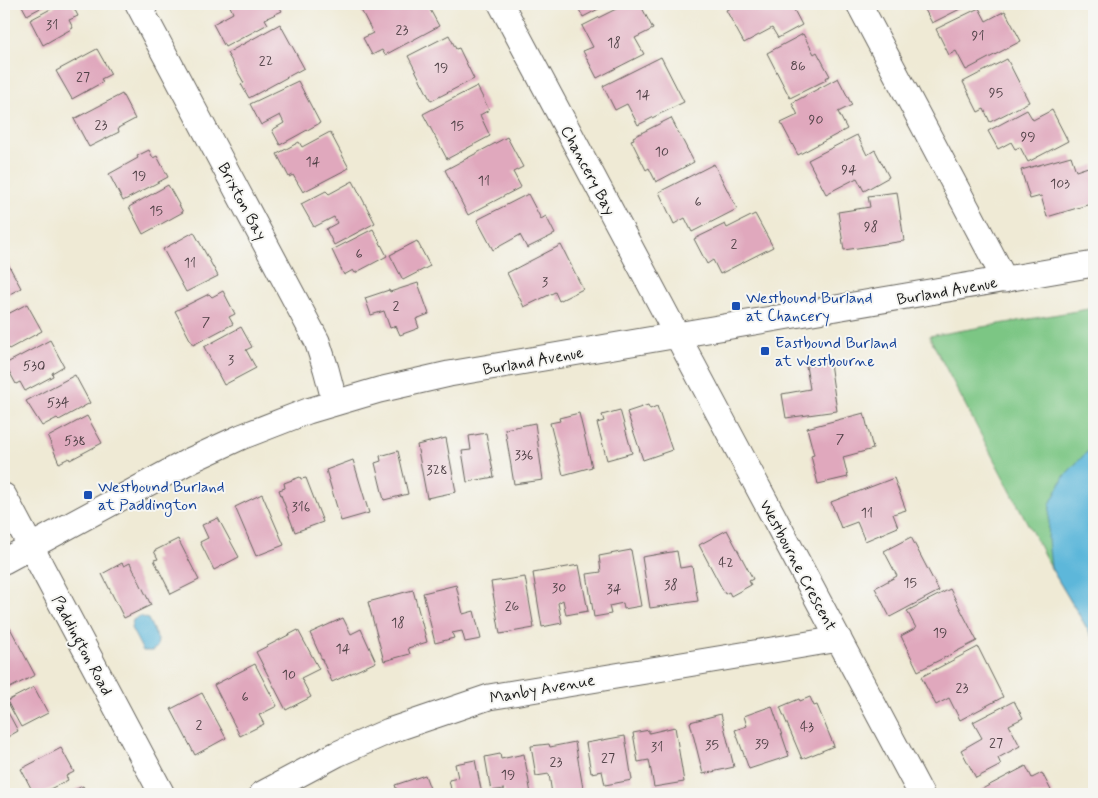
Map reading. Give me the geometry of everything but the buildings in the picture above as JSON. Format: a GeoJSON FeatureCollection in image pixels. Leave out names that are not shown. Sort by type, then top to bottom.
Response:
{"type":"FeatureCollection","features":[{"type":"Feature","properties":{"kind":"street","name":"Brixton Bay"},"geometry":{"type":"LineString","coordinates":[[138,4],[317,341],[335,404]]}},
{"type":"Feature","properties":{"kind":"street","name":"Chancery Bay"},"geometry":{"type":"LineString","coordinates":[[501,4],[677,336]]}},
{"type":"Feature","properties":{"kind":"street"},"geometry":{"type":"LineString","coordinates":[[859,4],[1005,280]]}},
{"type":"Feature","properties":{"kind":"street","name":"Burland Avenue"},"geometry":{"type":"LineString","coordinates":[[4,561],[191,460],[308,411],[379,390],[450,374],[1094,264]]}},
{"type":"Feature","properties":{"kind":"street","name":"Westbourne Crescent"},"geometry":{"type":"LineString","coordinates":[[677,336],[921,794]]}},
{"type":"Feature","properties":{"kind":"street","name":"Paddington Road"},"geometry":{"type":"LineString","coordinates":[[4,496],[162,794]]}},
{"type":"Feature","properties":{"kind":"street","name":"Manby Avenue"},"geometry":{"type":"LineString","coordinates":[[262,794],[337,754],[389,731],[489,697],[839,640]]}},
{"type":"Feature","properties":{"kind":"green space"},"geometry":{"type":"Polygon","coordinates":[[[1094,308],[1094,640],[1051,568],[929,336],[1094,308]]]}},
{"type":"Feature","properties":{"kind":"water"},"geometry":{"type":"Polygon","coordinates":[[[1094,447],[1094,640],[1051,568],[1048,539],[1050,504],[1065,475],[1094,447]]]}},
{"type":"Feature","properties":{"kind":"water"},"geometry":{"type":"Polygon","coordinates":[[[140,616],[148,619],[158,640],[157,647],[152,651],[143,651],[131,628],[133,620],[140,616]]]}},
{"type":"Feature","properties":{"kind":"place","name":"Westbound Burland at Chancery"},"geometry":{"type":"Point","coordinates":[736,306]}},
{"type":"Feature","properties":{"kind":"place","name":"Eastbound Burland at Westbourne"},"geometry":{"type":"Point","coordinates":[765,351]}},
{"type":"Feature","properties":{"kind":"place","name":"Westbound Burland at Paddington"},"geometry":{"type":"Point","coordinates":[88,495]}}]}
